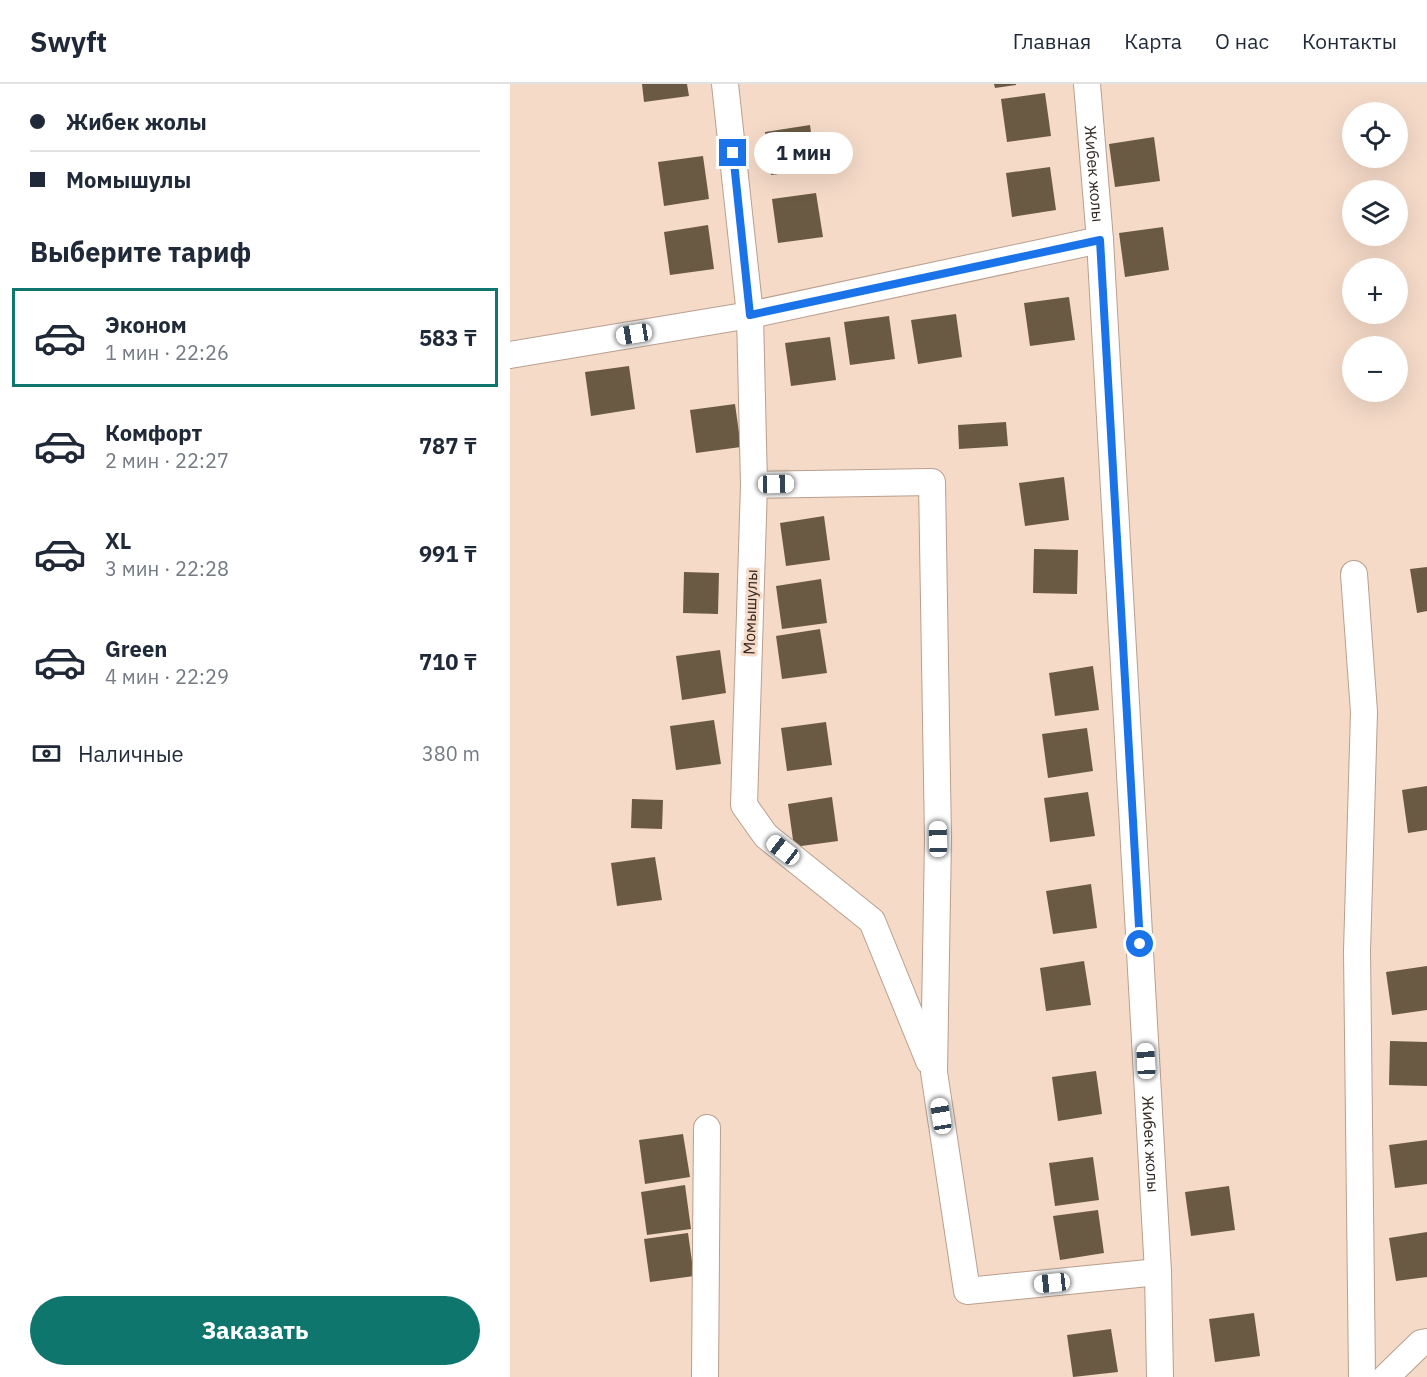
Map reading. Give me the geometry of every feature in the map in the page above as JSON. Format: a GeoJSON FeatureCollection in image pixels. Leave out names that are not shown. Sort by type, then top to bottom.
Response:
{"type":"FeatureCollection","features":[{"type":"Feature","properties":{"kind":"street","name":"Момышулы"},"geometry":{"type":"LineString","coordinates":[[725,84],[750,315],[754,485],[744,805],[765,836],[872,921],[934,1072]]}},
{"type":"Feature","properties":{"kind":"street","name":"Жибек жолы"},"geometry":{"type":"LineString","coordinates":[[1087,84],[1100,240],[1158,1272],[1160,1377]]}},
{"type":"Feature","properties":{"kind":"street"},"geometry":{"type":"LineString","coordinates":[[510,355],[750,315],[1100,240]]}},
{"type":"Feature","properties":{"kind":"street"},"geometry":{"type":"LineString","coordinates":[[754,485],[932,482],[938,839],[934,1072],[967,1291],[1158,1272]]}},
{"type":"Feature","properties":{"kind":"street"},"geometry":{"type":"LineString","coordinates":[[1354,574],[1364,712],[1357,951],[1362,1377]]}},
{"type":"Feature","properties":{"kind":"street"},"geometry":{"type":"LineString","coordinates":[[705,1377],[707,1128]]}},
{"type":"Feature","properties":{"kind":"street"},"geometry":{"type":"LineString","coordinates":[[1386,1377],[1421,1343],[1427,1342]]}},
{"type":"Feature","properties":{"kind":"building"},"geometry":{"type":"Polygon","coordinates":[[[642,84],[687,84],[689,96],[644,102],[642,84]]]}},
{"type":"Feature","properties":{"kind":"building"},"geometry":{"type":"Polygon","coordinates":[[[994,84],[1016,84],[1016,85],[995,88],[994,84]]]}},
{"type":"Feature","properties":{"kind":"building"},"geometry":{"type":"Polygon","coordinates":[[[1045,93],[1051,136],[1007,142],[1001,99],[1045,93]]]}},
{"type":"Feature","properties":{"kind":"building"},"geometry":{"type":"Polygon","coordinates":[[[810,125],[816,169],[771,175],[765,132],[810,125]]]}},
{"type":"Feature","properties":{"kind":"building"},"geometry":{"type":"Polygon","coordinates":[[[1154,137],[1160,181],[1115,187],[1109,144],[1154,137]]]}},
{"type":"Feature","properties":{"kind":"building"},"geometry":{"type":"Polygon","coordinates":[[[703,156],[709,199],[664,206],[658,162],[703,156]]]}},
{"type":"Feature","properties":{"kind":"building"},"geometry":{"type":"Polygon","coordinates":[[[1050,167],[1056,210],[1012,217],[1006,173],[1050,167]]]}},
{"type":"Feature","properties":{"kind":"building"},"geometry":{"type":"Polygon","coordinates":[[[816,193],[823,237],[778,243],[772,199],[816,193]]]}},
{"type":"Feature","properties":{"kind":"building"},"geometry":{"type":"Polygon","coordinates":[[[708,225],[714,269],[670,275],[664,232],[708,225]]]}},
{"type":"Feature","properties":{"kind":"building"},"geometry":{"type":"Polygon","coordinates":[[[1163,227],[1169,270],[1125,277],[1119,233],[1163,227]]]}},
{"type":"Feature","properties":{"kind":"building"},"geometry":{"type":"Polygon","coordinates":[[[1069,297],[1075,340],[1030,346],[1024,303],[1069,297]]]}},
{"type":"Feature","properties":{"kind":"building"},"geometry":{"type":"Polygon","coordinates":[[[956,314],[962,357],[918,364],[911,320],[956,314]]]}},
{"type":"Feature","properties":{"kind":"building"},"geometry":{"type":"Polygon","coordinates":[[[889,316],[895,359],[850,365],[844,322],[889,316]]]}},
{"type":"Feature","properties":{"kind":"building"},"geometry":{"type":"Polygon","coordinates":[[[830,337],[836,380],[791,386],[785,343],[830,337]]]}},
{"type":"Feature","properties":{"kind":"building"},"geometry":{"type":"Polygon","coordinates":[[[629,366],[635,409],[591,416],[585,372],[629,366]]]}},
{"type":"Feature","properties":{"kind":"building"},"geometry":{"type":"Polygon","coordinates":[[[735,404],[741,447],[696,453],[690,410],[735,404]]]}},
{"type":"Feature","properties":{"kind":"building"},"geometry":{"type":"Polygon","coordinates":[[[1006,422],[1008,446],[959,449],[958,425],[1006,422]]]}},
{"type":"Feature","properties":{"kind":"building"},"geometry":{"type":"Polygon","coordinates":[[[1064,477],[1069,520],[1025,526],[1019,483],[1064,477]]]}},
{"type":"Feature","properties":{"kind":"building"},"geometry":{"type":"Polygon","coordinates":[[[824,516],[830,560],[786,566],[780,523],[824,516]]]}},
{"type":"Feature","properties":{"kind":"building"},"geometry":{"type":"Polygon","coordinates":[[[1034,549],[1078,550],[1077,594],[1033,593],[1034,549]]]}},
{"type":"Feature","properties":{"kind":"building"},"geometry":{"type":"Polygon","coordinates":[[[1427,567],[1427,611],[1417,613],[1410,569],[1427,567]]]}},
{"type":"Feature","properties":{"kind":"building"},"geometry":{"type":"Polygon","coordinates":[[[684,572],[719,573],[718,614],[683,613],[684,572]]]}},
{"type":"Feature","properties":{"kind":"building"},"geometry":{"type":"Polygon","coordinates":[[[821,579],[827,623],[782,629],[776,586],[821,579]]]}},
{"type":"Feature","properties":{"kind":"building"},"geometry":{"type":"Polygon","coordinates":[[[820,629],[827,673],[782,679],[776,636],[820,629]]]}},
{"type":"Feature","properties":{"kind":"building"},"geometry":{"type":"Polygon","coordinates":[[[720,650],[726,693],[682,700],[676,656],[720,650]]]}},
{"type":"Feature","properties":{"kind":"building"},"geometry":{"type":"Polygon","coordinates":[[[1093,666],[1099,710],[1055,716],[1049,673],[1093,666]]]}},
{"type":"Feature","properties":{"kind":"building"},"geometry":{"type":"Polygon","coordinates":[[[714,720],[721,764],[676,770],[670,726],[714,720]]]}},
{"type":"Feature","properties":{"kind":"building"},"geometry":{"type":"Polygon","coordinates":[[[826,722],[832,765],[787,771],[781,728],[826,722]]]}},
{"type":"Feature","properties":{"kind":"building"},"geometry":{"type":"Polygon","coordinates":[[[1087,728],[1093,771],[1048,778],[1042,734],[1087,728]]]}},
{"type":"Feature","properties":{"kind":"building"},"geometry":{"type":"Polygon","coordinates":[[[1427,786],[1427,830],[1408,833],[1402,790],[1427,786]]]}},
{"type":"Feature","properties":{"kind":"building"},"geometry":{"type":"Polygon","coordinates":[[[1088,792],[1095,836],[1050,842],[1044,798],[1088,792]]]}},
{"type":"Feature","properties":{"kind":"building"},"geometry":{"type":"Polygon","coordinates":[[[832,797],[838,841],[794,847],[788,804],[832,797]]]}},
{"type":"Feature","properties":{"kind":"building"},"geometry":{"type":"Polygon","coordinates":[[[632,799],[663,800],[662,829],[631,828],[632,799]]]}},
{"type":"Feature","properties":{"kind":"building"},"geometry":{"type":"Polygon","coordinates":[[[655,857],[662,900],[617,906],[611,863],[655,857]]]}},
{"type":"Feature","properties":{"kind":"building"},"geometry":{"type":"Polygon","coordinates":[[[1091,884],[1097,928],[1053,934],[1046,891],[1091,884]]]}},
{"type":"Feature","properties":{"kind":"building"},"geometry":{"type":"Polygon","coordinates":[[[1084,961],[1091,1005],[1046,1011],[1040,968],[1084,961]]]}},
{"type":"Feature","properties":{"kind":"building"},"geometry":{"type":"Polygon","coordinates":[[[1427,966],[1427,1010],[1392,1015],[1386,972],[1427,966]]]}},
{"type":"Feature","properties":{"kind":"building"},"geometry":{"type":"Polygon","coordinates":[[[1390,1041],[1427,1042],[1427,1086],[1389,1085],[1390,1041]]]}},
{"type":"Feature","properties":{"kind":"building"},"geometry":{"type":"Polygon","coordinates":[[[1096,1071],[1102,1114],[1058,1121],[1052,1077],[1096,1071]]]}},
{"type":"Feature","properties":{"kind":"building"},"geometry":{"type":"Polygon","coordinates":[[[683,1134],[690,1177],[645,1184],[639,1140],[683,1134]]]}},
{"type":"Feature","properties":{"kind":"building"},"geometry":{"type":"Polygon","coordinates":[[[1427,1140],[1427,1184],[1395,1188],[1389,1145],[1427,1140]]]}},
{"type":"Feature","properties":{"kind":"building"},"geometry":{"type":"Polygon","coordinates":[[[1093,1157],[1099,1200],[1055,1206],[1049,1163],[1093,1157]]]}},
{"type":"Feature","properties":{"kind":"building"},"geometry":{"type":"Polygon","coordinates":[[[685,1185],[691,1229],[647,1235],[641,1192],[685,1185]]]}},
{"type":"Feature","properties":{"kind":"building"},"geometry":{"type":"Polygon","coordinates":[[[1229,1186],[1235,1230],[1191,1236],[1185,1192],[1229,1186]]]}},
{"type":"Feature","properties":{"kind":"building"},"geometry":{"type":"Polygon","coordinates":[[[1098,1210],[1104,1253],[1060,1260],[1053,1216],[1098,1210]]]}},
{"type":"Feature","properties":{"kind":"building"},"geometry":{"type":"Polygon","coordinates":[[[1427,1232],[1427,1277],[1396,1281],[1389,1238],[1427,1232]]]}},
{"type":"Feature","properties":{"kind":"building"},"geometry":{"type":"Polygon","coordinates":[[[688,1233],[694,1276],[650,1282],[644,1239],[688,1233]]]}},
{"type":"Feature","properties":{"kind":"building"},"geometry":{"type":"Polygon","coordinates":[[[1254,1313],[1260,1356],[1215,1362],[1209,1319],[1254,1313]]]}},
{"type":"Feature","properties":{"kind":"building"},"geometry":{"type":"Polygon","coordinates":[[[1111,1329],[1118,1372],[1073,1377],[1067,1335],[1111,1329]]]}},
{"type":"Feature","properties":{"kind":"route"},"geometry":{"type":"LineString","coordinates":[[733,153],[750,315],[1100,240],[1140,944]]}}]}
